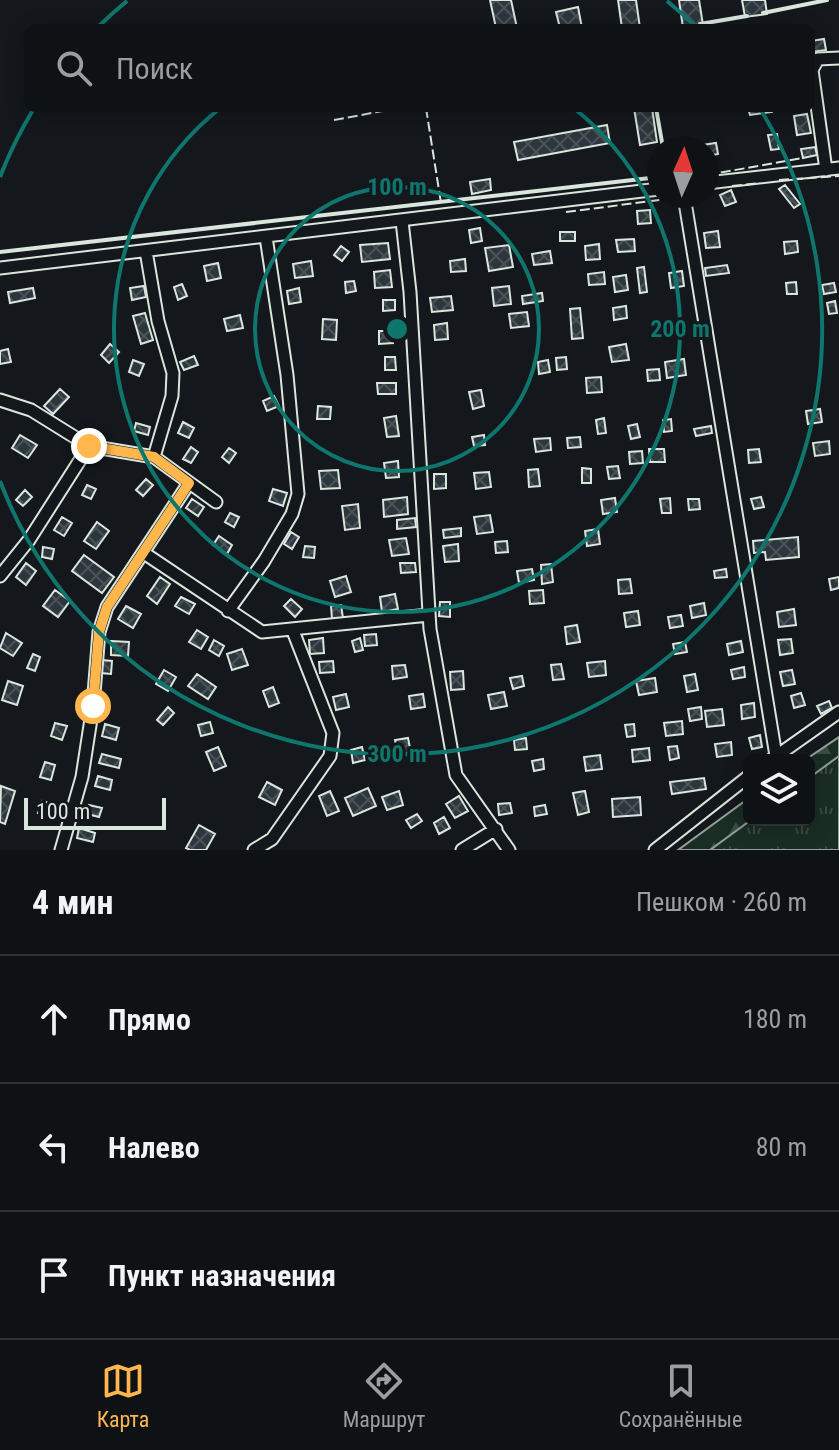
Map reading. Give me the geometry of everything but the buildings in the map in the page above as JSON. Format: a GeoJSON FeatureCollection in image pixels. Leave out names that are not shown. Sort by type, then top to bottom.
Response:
{"type":"FeatureCollection","features":[{"type":"Feature","properties":{"kind":"street"},"geometry":{"type":"LineString","coordinates":[[815,64],[818,59],[839,58]]}},
{"type":"Feature","properties":{"kind":"street"},"geometry":{"type":"LineString","coordinates":[[815,91],[826,170]]}},
{"type":"Feature","properties":{"kind":"street"},"geometry":{"type":"LineString","coordinates":[[719,182],[839,168]]}},
{"type":"Feature","properties":{"kind":"street"},"geometry":{"type":"LineString","coordinates":[[0,268],[647,190]]}},
{"type":"Feature","properties":{"kind":"street"},"geometry":{"type":"LineString","coordinates":[[686,208],[772,754]]}},
{"type":"Feature","properties":{"kind":"street"},"geometry":{"type":"LineString","coordinates":[[402,221],[410,292],[429,615],[456,775],[509,850]]}},
{"type":"Feature","properties":{"kind":"street"},"geometry":{"type":"LineString","coordinates":[[228,611],[264,561],[292,514],[298,494],[287,375],[266,237]]}},
{"type":"Feature","properties":{"kind":"street"},"geometry":{"type":"LineString","coordinates":[[146,251],[158,321],[173,373],[172,396],[154,457]]}},
{"type":"Feature","properties":{"kind":"street"},"geometry":{"type":"LineString","coordinates":[[0,400],[31,410],[89,446],[154,457],[216,502]]}},
{"type":"Feature","properties":{"kind":"street"},"geometry":{"type":"LineString","coordinates":[[0,576],[29,540],[89,446]]}},
{"type":"Feature","properties":{"kind":"street"},"geometry":{"type":"LineString","coordinates":[[61,850],[82,777],[93,706],[99,632],[107,607],[189,483]]}},
{"type":"Feature","properties":{"kind":"street"},"geometry":{"type":"LineString","coordinates":[[144,553],[262,632],[429,615]]}},
{"type":"Feature","properties":{"kind":"street"},"geometry":{"type":"LineString","coordinates":[[254,850],[272,839],[330,756],[333,733],[293,631]]}},
{"type":"Feature","properties":{"kind":"street"},"geometry":{"type":"LineString","coordinates":[[779,754],[839,712]]}},
{"type":"Feature","properties":{"kind":"street"},"geometry":{"type":"LineString","coordinates":[[655,850],[743,781]]}},
{"type":"Feature","properties":{"kind":"street"},"geometry":{"type":"LineString","coordinates":[[462,850],[496,829]]}},
{"type":"Feature","properties":{"kind":"green space"},"geometry":{"type":"Polygon","coordinates":[[[839,737],[839,850],[678,850],[743,802],[743,826],[815,826],[814,754],[839,737]]]}},
{"type":"Feature","properties":{"kind":"green space"},"geometry":{"type":"Polygon","coordinates":[[[839,756],[839,850],[710,850],[743,826],[815,826],[815,774],[839,756]]]}},
{"type":"Feature","properties":{"kind":"fence"},"geometry":{"type":"LineString","coordinates":[[334,120],[377,112]]}},
{"type":"Feature","properties":{"kind":"fence"},"geometry":{"type":"LineString","coordinates":[[427,112],[441,203]]}},
{"type":"Feature","properties":{"kind":"fence"},"geometry":{"type":"LineString","coordinates":[[719,173],[803,158]]}},
{"type":"Feature","properties":{"kind":"fence"},"geometry":{"type":"LineString","coordinates":[[779,180],[839,176]]}},
{"type":"Feature","properties":{"kind":"fence"},"geometry":{"type":"LineString","coordinates":[[732,186],[760,183]]}},
{"type":"Feature","properties":{"kind":"fence"},"geometry":{"type":"LineString","coordinates":[[566,212],[647,202]]}},
{"type":"Feature","properties":{"kind":"wall"},"geometry":{"type":"LineString","coordinates":[[763,13],[827,0]]}},
{"type":"Feature","properties":{"kind":"wall"},"geometry":{"type":"LineString","coordinates":[[700,24],[747,16]]}},
{"type":"Feature","properties":{"kind":"wall"},"geometry":{"type":"LineString","coordinates":[[657,112],[661,136]]}},
{"type":"Feature","properties":{"kind":"wall"},"geometry":{"type":"LineString","coordinates":[[0,252],[647,178]]}},
{"type":"Feature","properties":{"kind":"route"},"geometry":{"type":"LineString","coordinates":[[89,446],[154,457],[189,483],[107,607],[99,632],[93,706]]}}]}
